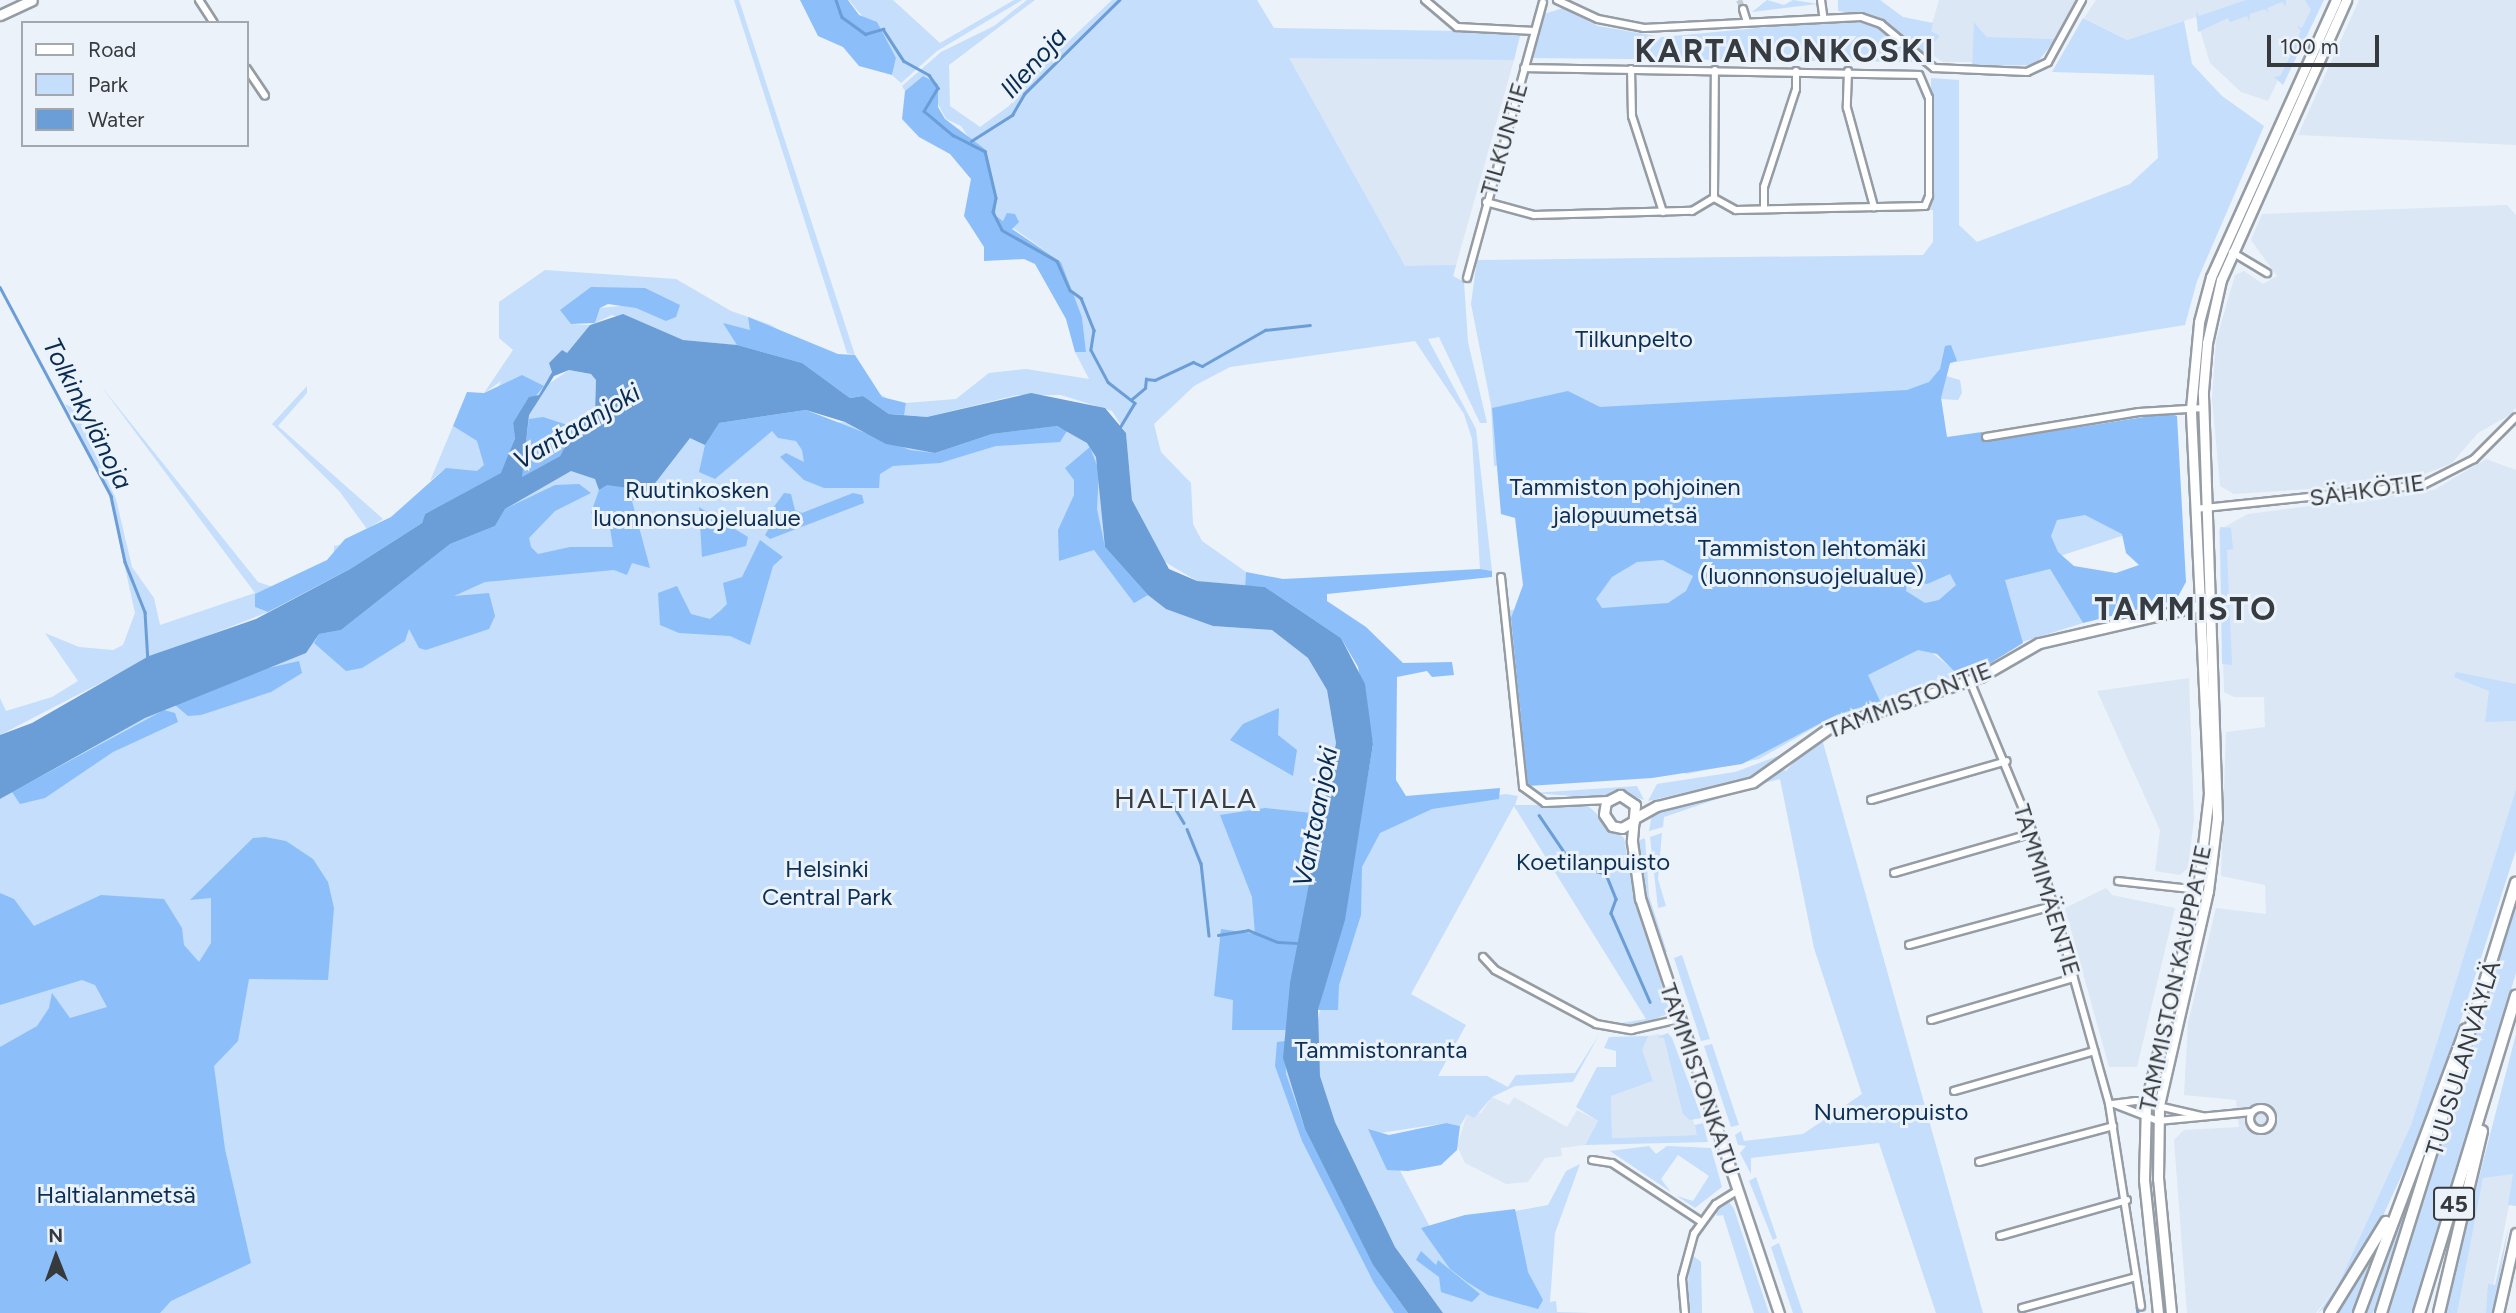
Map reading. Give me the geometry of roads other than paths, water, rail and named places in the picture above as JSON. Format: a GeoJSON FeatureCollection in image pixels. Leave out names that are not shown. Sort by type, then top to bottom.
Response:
{"type":"FeatureCollection","features":[{"type":"Feature","properties":{"kind":"highway","name":"TUUSULANVÄYLÄ"},"geometry":{"type":"LineString","coordinates":[[2381,1313],[2516,883]]}},
{"type":"Feature","properties":{"kind":"highway"},"geometry":{"type":"LineString","coordinates":[[2359,1313],[2406,1185],[2483,995]]}},
{"type":"Feature","properties":{"kind":"highway","name":"TUUSULANVÄYLÄ"},"geometry":{"type":"LineString","coordinates":[[2419,1313],[2516,996]]}},
{"type":"Feature","properties":{"kind":"highway"},"geometry":{"type":"LineString","coordinates":[[2439,1313],[2487,1093]]}},
{"type":"Feature","properties":{"kind":"highway"},"geometry":{"type":"LineString","coordinates":[[2330,1313],[2406,1185]]}},
{"type":"Feature","properties":{"kind":"main road"},"geometry":{"type":"LineString","coordinates":[[0,15],[32,0]]}},
{"type":"Feature","properties":{"kind":"main road","name":"TAMMISTON KAUPPATIE"},"geometry":{"type":"LineString","coordinates":[[2158,1313],[2144,1180],[2146,1102],[2198,889],[2209,794],[2191,409],[2199,322],[2223,249],[2336,0]]}},
{"type":"Feature","properties":{"kind":"main road","name":"TAMMISTON KAUPPATIE"},"geometry":{"type":"LineString","coordinates":[[2171,1313],[2158,1105],[2208,891],[2218,794],[2204,408],[2210,324],[2233,253],[2346,0]]}},
{"type":"Feature","properties":{"kind":"main road","name":"TAMMISTONTIE"},"geometry":{"type":"LineString","coordinates":[[1635,820],[1657,806],[1753,782],[1829,728],[1970,681],[2039,643],[2201,605],[2211,605]]}},
{"type":"Feature","properties":{"kind":"main road"},"geometry":{"type":"LineString","coordinates":[[1619,828],[1635,820],[1631,800],[1620,795],[1608,800],[1604,814],[1632,842]]}},
{"type":"Feature","properties":{"kind":"main road","name":"TAMMISTONTIE"},"geometry":{"type":"LineString","coordinates":[[1631,800],[1657,806]]}},
{"type":"Feature","properties":{"kind":"main road","name":"TAMMISTONKATU"},"geometry":{"type":"LineString","coordinates":[[1635,820],[1632,842],[1640,898],[1779,1313]]}},
{"type":"Feature","properties":{"kind":"main road"},"geometry":{"type":"LineString","coordinates":[[2498,1313],[2516,1233]]}},
{"type":"Feature","properties":{"kind":"street"},"geometry":{"type":"LineString","coordinates":[[199,0],[213,21]]}},
{"type":"Feature","properties":{"kind":"street"},"geometry":{"type":"LineString","coordinates":[[1425,0],[1457,27],[1535,31]]}},
{"type":"Feature","properties":{"kind":"street"},"geometry":{"type":"LineString","coordinates":[[1542,1],[1556,0],[1598,19],[1644,28],[1823,16],[1872,20],[1928,65],[1964,71],[2043,67],[2082,0]]}},
{"type":"Feature","properties":{"kind":"street"},"geometry":{"type":"LineString","coordinates":[[1821,0],[1823,16]]}},
{"type":"Feature","properties":{"kind":"street","name":"TILKUNTIE"},"geometry":{"type":"LineString","coordinates":[[1467,278],[1542,1]]}},
{"type":"Feature","properties":{"kind":"street"},"geometry":{"type":"LineString","coordinates":[[1743,9],[1747,22]]}},
{"type":"Feature","properties":{"kind":"street"},"geometry":{"type":"LineString","coordinates":[[1919,75],[1928,65]]}},
{"type":"Feature","properties":{"kind":"street"},"geometry":{"type":"LineString","coordinates":[[1524,68],[1848,71],[1919,75]]}},
{"type":"Feature","properties":{"kind":"street"},"geometry":{"type":"LineString","coordinates":[[1631,69],[1632,116],[1663,212]]}},
{"type":"Feature","properties":{"kind":"street"},"geometry":{"type":"LineString","coordinates":[[1714,198],[1715,69]]}},
{"type":"Feature","properties":{"kind":"street"},"geometry":{"type":"LineString","coordinates":[[248,70],[265,96]]}},
{"type":"Feature","properties":{"kind":"street"},"geometry":{"type":"LineString","coordinates":[[1764,209],[1764,187],[1796,89],[1796,71]]}},
{"type":"Feature","properties":{"kind":"street"},"geometry":{"type":"LineString","coordinates":[[1848,71],[1847,108],[1874,207]]}},
{"type":"Feature","properties":{"kind":"street"},"geometry":{"type":"LineString","coordinates":[[1714,198],[1731,210],[1928,203],[1929,98],[1919,75]]}},
{"type":"Feature","properties":{"kind":"street"},"geometry":{"type":"LineString","coordinates":[[1486,202],[1534,215],[1696,210],[1714,198]]}},
{"type":"Feature","properties":{"kind":"street"},"geometry":{"type":"LineString","coordinates":[[2223,249],[2267,274]]}},
{"type":"Feature","properties":{"kind":"street"},"geometry":{"type":"LineString","coordinates":[[1986,437],[2204,408]]}},
{"type":"Feature","properties":{"kind":"street","name":"SÄHKÖTIE"},"geometry":{"type":"LineString","coordinates":[[2195,509],[2423,485],[2474,459],[2516,417]]}},
{"type":"Feature","properties":{"kind":"street"},"geometry":{"type":"LineString","coordinates":[[1501,577],[1523,787],[1545,803],[1608,800]]}},
{"type":"Feature","properties":{"kind":"street","name":"TAMMIMÄENTIE"},"geometry":{"type":"LineString","coordinates":[[1970,681],[2007,761],[2033,833],[2094,1051],[2112,1104],[2113,1126],[2127,1200],[2141,1306]]}},
{"type":"Feature","properties":{"kind":"street"},"geometry":{"type":"LineString","coordinates":[[1871,800],[2007,761]]}},
{"type":"Feature","properties":{"kind":"street"},"geometry":{"type":"LineString","coordinates":[[1587,801],[1604,814]]}},
{"type":"Feature","properties":{"kind":"street"},"geometry":{"type":"LineString","coordinates":[[1894,873],[2033,833]]}},
{"type":"Feature","properties":{"kind":"street"},"geometry":{"type":"LineString","coordinates":[[2118,881],[2208,891]]}},
{"type":"Feature","properties":{"kind":"street"},"geometry":{"type":"LineString","coordinates":[[1909,945],[2053,906]]}},
{"type":"Feature","properties":{"kind":"street"},"geometry":{"type":"LineString","coordinates":[[1483,957],[1495,970],[1596,1024],[1631,1030],[1679,1019]]}},
{"type":"Feature","properties":{"kind":"street"},"geometry":{"type":"LineString","coordinates":[[1931,1020],[2074,978]]}},
{"type":"Feature","properties":{"kind":"street"},"geometry":{"type":"LineString","coordinates":[[1954,1091],[2094,1051]]}},
{"type":"Feature","properties":{"kind":"street"},"geometry":{"type":"LineString","coordinates":[[2112,1104],[2146,1102],[2202,1116]]}},
{"type":"Feature","properties":{"kind":"street"},"geometry":{"type":"LineString","coordinates":[[2112,1104],[2146,1114],[2158,1121],[2266,1109],[2272,1121],[2262,1129],[2236,1114]]}},
{"type":"Feature","properties":{"kind":"street"},"geometry":{"type":"LineString","coordinates":[[2251,1124],[2252,1112]]}},
{"type":"Feature","properties":{"kind":"street"},"geometry":{"type":"LineString","coordinates":[[1979,1162],[2113,1126]]}},
{"type":"Feature","properties":{"kind":"street"},"geometry":{"type":"LineString","coordinates":[[1592,1160],[1612,1163],[1700,1221]]}},
{"type":"Feature","properties":{"kind":"street"},"geometry":{"type":"LineString","coordinates":[[1685,1313],[1685,1262],[1700,1221],[1738,1190]]}},
{"type":"Feature","properties":{"kind":"street"},"geometry":{"type":"LineString","coordinates":[[2000,1236],[2127,1200]]}},
{"type":"Feature","properties":{"kind":"street"},"geometry":{"type":"LineString","coordinates":[[2022,1308],[2136,1277]]}},
{"type":"Feature","properties":{"kind":"water","name":"Vantaanjoki"},"geometry":{"type":"Polygon","coordinates":[[[623,314],[683,340],[737,345],[802,363],[850,398],[863,396],[889,414],[927,417],[1031,393],[1105,408],[1126,433],[1132,500],[1169,569],[1197,581],[1265,587],[1341,638],[1365,684],[1373,744],[1345,920],[1318,1010],[1320,1076],[1335,1122],[1395,1247],[1443,1313],[1408,1313],[1373,1265],[1305,1129],[1283,1058],[1290,983],[1336,743],[1327,690],[1308,658],[1272,630],[1213,626],[1166,609],[1148,595],[1105,547],[1096,457],[1087,443],[1057,426],[992,434],[935,453],[886,444],[845,422],[806,410],[719,423],[705,445],[690,438],[649,491],[607,485],[599,490],[595,479],[571,471],[505,509],[495,526],[450,544],[341,630],[319,634],[306,653],[145,718],[0,799],[0,735],[32,723],[149,656],[256,619],[350,569],[422,523],[425,514],[501,473],[515,438],[513,423],[529,397],[539,395],[552,372],[549,363],[562,350],[567,353],[590,325],[623,314]],[[569,370],[554,376],[529,415],[522,477],[560,456],[580,420],[595,412],[596,380],[591,374],[569,370]]]}},
{"type":"Feature","properties":{"kind":"waterway"},"geometry":{"type":"LineString","coordinates":[[836,0],[842,17],[865,34],[883,29],[904,61],[929,75],[938,88],[924,111],[953,135],[985,151],[996,198],[993,212],[1002,230],[1057,261],[1070,290],[1081,298],[1094,330],[1091,350],[1108,382],[1135,403],[1121,426]]}},
{"type":"Feature","properties":{"kind":"waterway","name":"Illenoja"},"geometry":{"type":"LineString","coordinates":[[971,141],[1012,115],[1024,94],[1119,0]]}},
{"type":"Feature","properties":{"kind":"waterway","name":"Tolkinkylänoja"},"geometry":{"type":"LineString","coordinates":[[0,287],[111,496],[125,562],[145,612],[148,663]]}},
{"type":"Feature","properties":{"kind":"waterway"},"geometry":{"type":"LineString","coordinates":[[1132,399],[1145,388],[1146,379],[1155,380],[1193,362],[1202,366],[1265,330],[1310,325]]}},
{"type":"Feature","properties":{"kind":"waterway"},"geometry":{"type":"LineString","coordinates":[[1172,803],[1184,823]]}},
{"type":"Feature","properties":{"kind":"waterway"},"geometry":{"type":"LineString","coordinates":[[1539,815],[1573,865],[1606,874],[1616,899],[1611,913],[1650,1002]]}},
{"type":"Feature","properties":{"kind":"waterway"},"geometry":{"type":"LineString","coordinates":[[1187,829],[1201,863],[1209,936]]}},
{"type":"Feature","properties":{"kind":"waterway"},"geometry":{"type":"LineString","coordinates":[[1218,935],[1248,930],[1278,942],[1299,943]]}},
{"type":"Feature","properties":{"kind":"waterway"},"geometry":{"type":"LineString","coordinates":[[2137,1307],[2138,1313]]}},
{"type":"Feature","properties":{"kind":"tunnel"},"geometry":{"type":"LineString","coordinates":[[1739,0],[1743,9]]}},
{"type":"Feature","properties":{"kind":"district","name":"KARTANONKOSKI"},"geometry":{"type":"Point","coordinates":[1785,51]}},
{"type":"Feature","properties":{"kind":"district","name":"TAMMISTO"},"geometry":{"type":"Point","coordinates":[2186,609]}},
{"type":"Feature","properties":{"kind":"district","name":"HALTIALA"},"geometry":{"type":"Point","coordinates":[1186,798]}},
{"type":"Feature","properties":{"kind":"park label","name":"Tilkunpelto"},"geometry":{"type":"Point","coordinates":[1634,339]}},
{"type":"Feature","properties":{"kind":"park label","name":"Tammiston pohjoinen jalopuumetsä"},"geometry":{"type":"Point","coordinates":[1625,501]}},
{"type":"Feature","properties":{"kind":"park label","name":"Ruutinkosken luonnonsuojelualue"},"geometry":{"type":"Point","coordinates":[697,504]}},
{"type":"Feature","properties":{"kind":"park label","name":"Tammiston lehtomäki (luonnonsuojelualue)"},"geometry":{"type":"Point","coordinates":[1812,562]}},
{"type":"Feature","properties":{"kind":"park label","name":"Koetilanpuisto"},"geometry":{"type":"Point","coordinates":[1593,862]}},
{"type":"Feature","properties":{"kind":"park label","name":"Helsinki Central Park"},"geometry":{"type":"Point","coordinates":[827,883]}},
{"type":"Feature","properties":{"kind":"park label","name":"Tammistonranta"},"geometry":{"type":"Point","coordinates":[1381,1050]}},
{"type":"Feature","properties":{"kind":"park label","name":"Numeropuisto"},"geometry":{"type":"Point","coordinates":[1891,1112]}},
{"type":"Feature","properties":{"kind":"park label","name":"Haltialanmetsä"},"geometry":{"type":"Point","coordinates":[116,1195]}}]}
